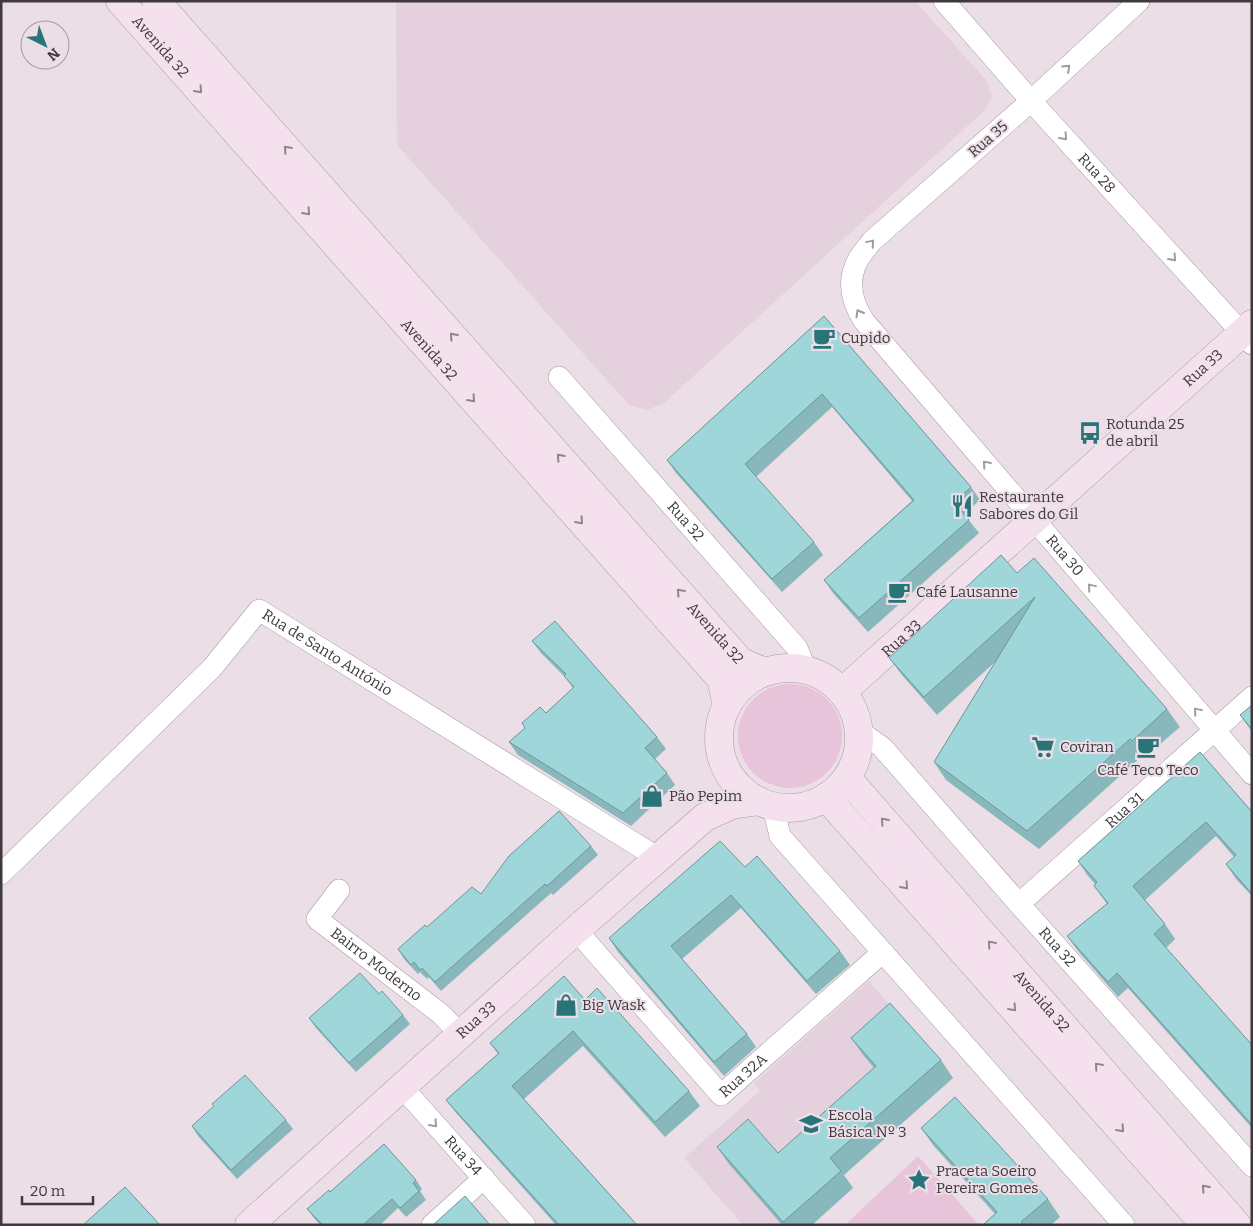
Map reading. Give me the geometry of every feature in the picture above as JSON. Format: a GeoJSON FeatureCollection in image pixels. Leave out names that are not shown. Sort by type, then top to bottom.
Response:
{"type":"FeatureCollection","features":[{"type":"Feature","properties":{"kind":"main road","name":"Avenida 32"},"geometry":{"type":"LineString","coordinates":[[120,1],[721,679],[727,705]]}},
{"type":"Feature","properties":{"kind":"main road","name":"Avenida 32"},"geometry":{"type":"LineString","coordinates":[[156,1],[741,662],[765,672]]}},
{"type":"Feature","properties":{"kind":"main road","name":"Rua 33"},"geometry":{"type":"LineString","coordinates":[[842,692],[1034,520],[1248,334]]}},
{"type":"Feature","properties":{"kind":"main road"},"geometry":{"type":"LineString","coordinates":[[785,668],[806,670],[824,677],[842,692],[853,709],[859,731],[858,748],[854,763],[846,778],[826,797],[810,805],[791,808],[766,804],[742,791],[729,774],[722,758],[719,741],[721,723],[727,705],[737,691],[750,680],[765,672],[785,668]]}},
{"type":"Feature","properties":{"kind":"main road","name":"Rua 33"},"geometry":{"type":"LineString","coordinates":[[705,817],[716,790],[722,758]]}},
{"type":"Feature","properties":{"kind":"main road","name":"Avenida 32"},"geometry":{"type":"LineString","coordinates":[[846,778],[1237,1225]]}},
{"type":"Feature","properties":{"kind":"main road","name":"Avenida 32"},"geometry":{"type":"LineString","coordinates":[[826,797],[1205,1225]]}},
{"type":"Feature","properties":{"kind":"main road","name":"Rua 33"},"geometry":{"type":"LineString","coordinates":[[249,1225],[576,930],[705,817],[732,806],[766,804]]}},
{"type":"Feature","properties":{"kind":"street","name":"Rua 28"},"geometry":{"type":"LineString","coordinates":[[944,1],[1031,101],[1248,334]]}},
{"type":"Feature","properties":{"kind":"street","name":"Rua 35"},"geometry":{"type":"LineString","coordinates":[[851,286],[856,264],[872,241],[1031,101],[1138,1]]}},
{"type":"Feature","properties":{"kind":"street","name":"Rua 30"},"geometry":{"type":"LineString","coordinates":[[851,286],[855,307],[864,321],[1252,774]]}},
{"type":"Feature","properties":{"kind":"street","name":"Rua 32"},"geometry":{"type":"LineString","coordinates":[[559,377],[797,648],[806,670]]}},
{"type":"Feature","properties":{"kind":"street","name":"Rua de Santo António"},"geometry":{"type":"LineString","coordinates":[[1,874],[212,668],[259,610],[658,858]]}},
{"type":"Feature","properties":{"kind":"street","name":"Rua 31"},"geometry":{"type":"LineString","coordinates":[[1020,904],[1252,697]]}},
{"type":"Feature","properties":{"kind":"street","name":"Rua 32"},"geometry":{"type":"LineString","coordinates":[[859,731],[882,747],[1252,1166]]}},
{"type":"Feature","properties":{"kind":"street"},"geometry":{"type":"LineString","coordinates":[[766,804],[780,836],[1124,1225]]}},
{"type":"Feature","properties":{"kind":"street","name":"Bairro Moderno"},"geometry":{"type":"LineString","coordinates":[[339,890],[317,919],[441,1014],[461,1035]]}},
{"type":"Feature","properties":{"kind":"street","name":"Rua 32A"},"geometry":{"type":"LineString","coordinates":[[576,930],[721,1095],[883,952]]}},
{"type":"Feature","properties":{"kind":"street","name":"Rua 34"},"geometry":{"type":"LineString","coordinates":[[402,1087],[525,1225]]}},
{"type":"Feature","properties":{"kind":"street"},"geometry":{"type":"LineString","coordinates":[[432,1225],[484,1178]]}},
{"type":"Feature","properties":{"kind":"shaded area"},"geometry":{"type":"Polygon","coordinates":[[[396,1],[915,1],[986,80],[992,95],[986,109],[664,403],[647,410],[629,405],[397,145],[396,1]]]}},
{"type":"Feature","properties":{"kind":"shaded area"},"geometry":{"type":"Polygon","coordinates":[[[790,684],[810,688],[827,699],[838,716],[842,736],[838,756],[827,773],[810,784],[790,788],[770,784],[753,773],[742,756],[738,736],[742,716],[753,699],[770,688],[790,684]]]}},
{"type":"Feature","properties":{"kind":"shaded area","name":"Escola Básica Nº 3"},"geometry":{"type":"Polygon","coordinates":[[[869,981],[953,1078],[843,1176],[853,1188],[812,1225],[743,1225],[684,1158],[760,1091],[754,1083],[869,981]]]}},
{"type":"Feature","properties":{"kind":"shaded area"},"geometry":{"type":"Polygon","coordinates":[[[918,1156],[979,1225],[845,1225],[918,1156]]]}},
{"type":"Feature","properties":{"kind":"building"},"geometry":{"type":"Polygon","coordinates":[[[824,316],[971,487],[954,502],[969,520],[859,618],[824,580],[914,500],[822,394],[745,464],[814,542],[772,579],[667,460],[824,316]]]}},
{"type":"Feature","properties":{"kind":"building"},"geometry":{"type":"Polygon","coordinates":[[[1001,555],[1017,573],[1034,558],[1167,709],[1132,741],[1130,739],[1027,831],[934,762],[1035,597],[924,697],[889,658],[1001,555]]]}},
{"type":"Feature","properties":{"kind":"building"},"geometry":{"type":"Polygon","coordinates":[[[555,621],[657,737],[645,748],[667,773],[623,813],[509,742],[525,728],[522,723],[540,707],[546,713],[574,687],[564,676],[566,674],[532,641],[555,621]]]}},
{"type":"Feature","properties":{"kind":"building"},"geometry":{"type":"Polygon","coordinates":[[[1252,705],[1252,729],[1240,715],[1252,705]]]}},
{"type":"Feature","properties":{"kind":"building"},"geometry":{"type":"Polygon","coordinates":[[[1200,752],[1252,812],[1252,894],[1226,864],[1236,855],[1206,822],[1133,886],[1165,924],[1154,934],[1252,1045],[1252,1125],[1117,973],[1108,982],[1067,936],[1108,903],[1094,886],[1097,882],[1078,861],[1200,752]]]}},
{"type":"Feature","properties":{"kind":"building"},"geometry":{"type":"Polygon","coordinates":[[[559,811],[591,846],[547,886],[545,884],[435,982],[422,968],[420,970],[414,962],[411,965],[398,949],[425,925],[427,927],[472,887],[481,894],[509,856],[559,811]]]}},
{"type":"Feature","properties":{"kind":"building"},"geometry":{"type":"Polygon","coordinates":[[[720,841],[745,867],[757,856],[840,951],[807,981],[731,895],[671,946],[747,1034],[714,1062],[609,938],[720,841]]]}},
{"type":"Feature","properties":{"kind":"building"},"geometry":{"type":"Polygon","coordinates":[[[360,973],[379,994],[382,991],[403,1015],[349,1063],[309,1018],[360,973]]]}},
{"type":"Feature","properties":{"kind":"building"},"geometry":{"type":"Polygon","coordinates":[[[564,976],[585,1000],[597,988],[689,1091],[655,1122],[573,1031],[512,1086],[637,1225],[559,1225],[446,1100],[499,1053],[490,1043],[564,976]]]}},
{"type":"Feature","properties":{"kind":"building"},"geometry":{"type":"Polygon","coordinates":[[[890,1003],[941,1060],[830,1158],[841,1171],[783,1222],[717,1147],[748,1119],[778,1153],[876,1066],[851,1038],[890,1003]]]}},
{"type":"Feature","properties":{"kind":"building"},"geometry":{"type":"Polygon","coordinates":[[[245,1075],[286,1120],[231,1170],[192,1126],[214,1106],[212,1104],[245,1075]]]}},
{"type":"Feature","properties":{"kind":"building"},"geometry":{"type":"Polygon","coordinates":[[[955,1097],[1048,1199],[1021,1222],[1024,1225],[983,1225],[997,1212],[921,1128],[955,1097]]]}},
{"type":"Feature","properties":{"kind":"building"},"geometry":{"type":"Polygon","coordinates":[[[384,1144],[416,1180],[413,1183],[419,1191],[400,1208],[392,1199],[363,1225],[323,1225],[307,1209],[329,1190],[330,1192],[384,1144]]]}},
{"type":"Feature","properties":{"kind":"building"},"geometry":{"type":"Polygon","coordinates":[[[125,1187],[160,1225],[83,1225],[125,1187]]]}},
{"type":"Feature","properties":{"kind":"building"},"geometry":{"type":"Polygon","coordinates":[[[465,1196],[490,1225],[433,1225],[465,1196]]]}},
{"type":"Feature","properties":{"kind":"place","name":"Cupido"},"geometry":{"type":"Point","coordinates":[824,338]}},
{"type":"Feature","properties":{"kind":"place","name":"Rotunda 25 de abril"},"geometry":{"type":"Point","coordinates":[1090,433]}},
{"type":"Feature","properties":{"kind":"place","name":"Restaurante Sabores do Gil"},"geometry":{"type":"Point","coordinates":[962,506]}},
{"type":"Feature","properties":{"kind":"place","name":"Café Lausanne"},"geometry":{"type":"Point","coordinates":[899,592]}},
{"type":"Feature","properties":{"kind":"place","name":"Coviran"},"geometry":{"type":"Point","coordinates":[1043,747]}},
{"type":"Feature","properties":{"kind":"place","name":"Café Teco Teco"},"geometry":{"type":"Point","coordinates":[1148,747]}},
{"type":"Feature","properties":{"kind":"place","name":"Pão Pepim"},"geometry":{"type":"Point","coordinates":[652,796]}},
{"type":"Feature","properties":{"kind":"place","name":"Big Wask"},"geometry":{"type":"Point","coordinates":[566,1005]}},
{"type":"Feature","properties":{"kind":"place","name":"Escola Básica Nº 3"},"geometry":{"type":"Point","coordinates":[811,1124]}},
{"type":"Feature","properties":{"kind":"place","name":"Praceta Soeiro Pereira Gomes"},"geometry":{"type":"Point","coordinates":[919,1180]}}]}
